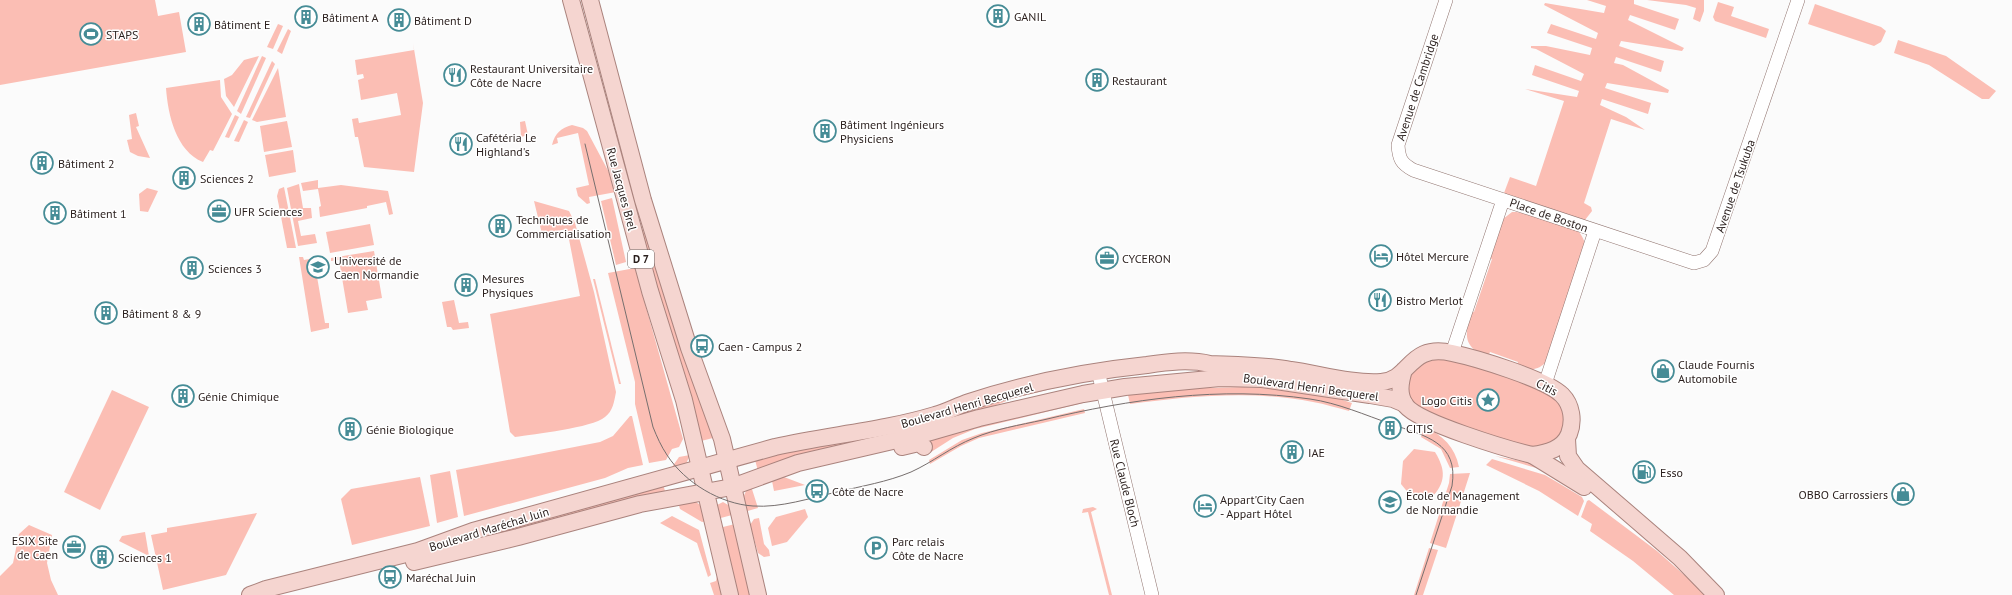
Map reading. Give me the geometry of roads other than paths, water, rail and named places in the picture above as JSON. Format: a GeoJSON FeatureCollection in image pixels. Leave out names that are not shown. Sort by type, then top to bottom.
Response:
{"type":"FeatureCollection","features":[{"type":"Feature","properties":{"kind":"main road","name":"Rue Jacques Brel"},"geometry":{"type":"LineString","coordinates":[[571,0],[650,291],[681,392],[706,492]]}},
{"type":"Feature","properties":{"kind":"main road","name":"Rue Jacques Brel"},"geometry":{"type":"LineString","coordinates":[[590,0],[643,200],[689,348],[722,439],[732,487]]}},
{"type":"Feature","properties":{"kind":"main road"},"geometry":{"type":"LineString","coordinates":[[598,99],[603,102],[625,128]]}},
{"type":"Feature","properties":{"kind":"main road","name":"Citis"},"geometry":{"type":"LineString","coordinates":[[1404,370],[1413,360],[1424,354],[1431,352],[1452,353],[1499,367],[1545,384],[1562,395],[1570,409],[1571,428],[1567,439]]}},
{"type":"Feature","properties":{"kind":"main road","name":"Boulevard Henri Becquerel"},"geometry":{"type":"LineString","coordinates":[[732,487],[798,464],[837,453],[927,433],[1100,380],[1169,362],[1198,361],[1210,364],[1289,369],[1374,382],[1394,379],[1404,370]]}},
{"type":"Feature","properties":{"kind":"main road"},"geometry":{"type":"LineString","coordinates":[[1404,370],[1400,383],[1401,394],[1410,408],[1452,429],[1532,455],[1571,478],[1619,513],[1637,522]]}},
{"type":"Feature","properties":{"kind":"main road","name":"Boulevard Henri Becquerel"},"geometry":{"type":"LineString","coordinates":[[726,461],[803,440],[869,431],[929,417],[994,395],[1100,380],[1171,382],[1262,378],[1370,394],[1393,399],[1410,408]]}},
{"type":"Feature","properties":{"kind":"main road"},"geometry":{"type":"LineString","coordinates":[[1532,455],[1546,454],[1563,444],[1567,439]]}},
{"type":"Feature","properties":{"kind":"main road"},"geometry":{"type":"LineString","coordinates":[[1567,439],[1568,456],[1574,466],[1628,511],[1637,522],[1680,558],[1716,595]]}},
{"type":"Feature","properties":{"kind":"main road"},"geometry":{"type":"LineString","coordinates":[[837,453],[861,456],[919,443],[924,448]]}},
{"type":"Feature","properties":{"kind":"main road","name":"Boulevard Maréchal Juin"},"geometry":{"type":"LineString","coordinates":[[250,595],[302,580],[418,552],[473,531],[726,461]]}},
{"type":"Feature","properties":{"kind":"main road","name":"Boulevard Maréchal Juin"},"geometry":{"type":"LineString","coordinates":[[285,595],[518,537],[640,504],[732,487]]}},
{"type":"Feature","properties":{"kind":"main road","name":"D 7"},"geometry":{"type":"LineString","coordinates":[[732,487],[758,595]]}},
{"type":"Feature","properties":{"kind":"main road","name":"D 7"},"geometry":{"type":"LineString","coordinates":[[706,492],[730,595]]}},
{"type":"Feature","properties":{"kind":"street","name":"Avenue de Cambridge"},"geometry":{"type":"LineString","coordinates":[[1446,0],[1398,145],[1398,156],[1403,165],[1413,170],[1503,200]]}},
{"type":"Feature","properties":{"kind":"street","name":"Avenue de Tsukuba"},"geometry":{"type":"LineString","coordinates":[[1595,231],[1688,262],[1699,262],[1708,256],[1714,244],[1798,0]]}},
{"type":"Feature","properties":{"kind":"street","name":"Place de Boston"},"geometry":{"type":"LineString","coordinates":[[1452,353],[1503,200],[1595,231],[1545,384]]}},
{"type":"Feature","properties":{"kind":"street","name":"Rue Claude Bloch"},"geometry":{"type":"LineString","coordinates":[[1100,380],[1152,595]]}},
{"type":"Feature","properties":{"kind":"tram line"},"geometry":{"type":"LineString","coordinates":[[585,144],[653,427],[667,455],[675,465],[694,483],[716,496],[729,501],[753,506],[774,506],[806,500],[874,484],[911,472],[958,446],[990,432],[1109,406],[1209,394],[1277,395],[1310,399],[1341,406],[1427,437],[1445,450],[1450,459],[1453,471],[1452,486],[1416,595]]}},
{"type":"Feature","properties":{"kind":"place","name":"GANIL"},"geometry":{"type":"Point","coordinates":[998,16]}},
{"type":"Feature","properties":{"kind":"place","name":"Bâtiment A"},"geometry":{"type":"Point","coordinates":[306,17]}},
{"type":"Feature","properties":{"kind":"place","name":"Bâtiment D"},"geometry":{"type":"Point","coordinates":[399,20]}},
{"type":"Feature","properties":{"kind":"place","name":"Bâtiment E"},"geometry":{"type":"Point","coordinates":[199,24]}},
{"type":"Feature","properties":{"kind":"place","name":"STAPS"},"geometry":{"type":"Point","coordinates":[91,34]}},
{"type":"Feature","properties":{"kind":"place","name":"Restaurant Universitaire Côte de Nacre"},"geometry":{"type":"Point","coordinates":[455,75]}},
{"type":"Feature","properties":{"kind":"place","name":"Restaurant"},"geometry":{"type":"Point","coordinates":[1097,80]}},
{"type":"Feature","properties":{"kind":"place","name":"Bâtiment Ingénieurs Physiciens"},"geometry":{"type":"Point","coordinates":[825,131]}},
{"type":"Feature","properties":{"kind":"place","name":"Cafétéria Le Highland's"},"geometry":{"type":"Point","coordinates":[461,144]}},
{"type":"Feature","properties":{"kind":"place","name":"Bâtiment 2"},"geometry":{"type":"Point","coordinates":[42,163]}},
{"type":"Feature","properties":{"kind":"place","name":"Sciences 2"},"geometry":{"type":"Point","coordinates":[184,178]}},
{"type":"Feature","properties":{"kind":"place","name":"UFR Sciences"},"geometry":{"type":"Point","coordinates":[219,211]}},
{"type":"Feature","properties":{"kind":"place","name":"Bâtiment 1"},"geometry":{"type":"Point","coordinates":[55,213]}},
{"type":"Feature","properties":{"kind":"place","name":"Techniques de Commercialisation"},"geometry":{"type":"Point","coordinates":[500,226]}},
{"type":"Feature","properties":{"kind":"place","name":"Hôtel Mercure"},"geometry":{"type":"Point","coordinates":[1381,256]}},
{"type":"Feature","properties":{"kind":"place","name":"CYCERON"},"geometry":{"type":"Point","coordinates":[1107,258]}},
{"type":"Feature","properties":{"kind":"place","name":"Université de Caen Normandie"},"geometry":{"type":"Point","coordinates":[318,267]}},
{"type":"Feature","properties":{"kind":"place","name":"Sciences 3"},"geometry":{"type":"Point","coordinates":[192,268]}},
{"type":"Feature","properties":{"kind":"place","name":"Mesures Physiques"},"geometry":{"type":"Point","coordinates":[466,285]}},
{"type":"Feature","properties":{"kind":"place","name":"Bistro Merlot"},"geometry":{"type":"Point","coordinates":[1380,300]}},
{"type":"Feature","properties":{"kind":"place","name":"Bâtiment 8 & 9"},"geometry":{"type":"Point","coordinates":[106,313]}},
{"type":"Feature","properties":{"kind":"place","name":"Caen - Campus 2"},"geometry":{"type":"Point","coordinates":[702,346]}},
{"type":"Feature","properties":{"kind":"place","name":"Claude Fournis Automobile"},"geometry":{"type":"Point","coordinates":[1663,371]}},
{"type":"Feature","properties":{"kind":"place","name":"Génie Chimique"},"geometry":{"type":"Point","coordinates":[183,396]}},
{"type":"Feature","properties":{"kind":"place","name":"Logo Citis"},"geometry":{"type":"Point","coordinates":[1488,400]}},
{"type":"Feature","properties":{"kind":"place","name":"CITIS"},"geometry":{"type":"Point","coordinates":[1390,428]}},
{"type":"Feature","properties":{"kind":"place","name":"Génie Biologique"},"geometry":{"type":"Point","coordinates":[350,429]}},
{"type":"Feature","properties":{"kind":"place","name":"IAE"},"geometry":{"type":"Point","coordinates":[1292,452]}},
{"type":"Feature","properties":{"kind":"place","name":"Esso"},"geometry":{"type":"Point","coordinates":[1644,472]}},
{"type":"Feature","properties":{"kind":"place","name":"Côte de Nacre"},"geometry":{"type":"Point","coordinates":[817,491]}},
{"type":"Feature","properties":{"kind":"place","name":"OBBO Carrossiers"},"geometry":{"type":"Point","coordinates":[1903,494]}},
{"type":"Feature","properties":{"kind":"place","name":"École de Management de Normandie"},"geometry":{"type":"Point","coordinates":[1390,502]}},
{"type":"Feature","properties":{"kind":"place","name":"Appart'City Caen - Appart Hôtel"},"geometry":{"type":"Point","coordinates":[1205,506]}},
{"type":"Feature","properties":{"kind":"place","name":"ESIX Site de Caen"},"geometry":{"type":"Point","coordinates":[74,547]}},
{"type":"Feature","properties":{"kind":"place","name":"Parc relais Côte de Nacre"},"geometry":{"type":"Point","coordinates":[876,548]}},
{"type":"Feature","properties":{"kind":"place","name":"Sciences 1"},"geometry":{"type":"Point","coordinates":[102,557]}},
{"type":"Feature","properties":{"kind":"place","name":"Maréchal Juin"},"geometry":{"type":"Point","coordinates":[390,577]}}]}
